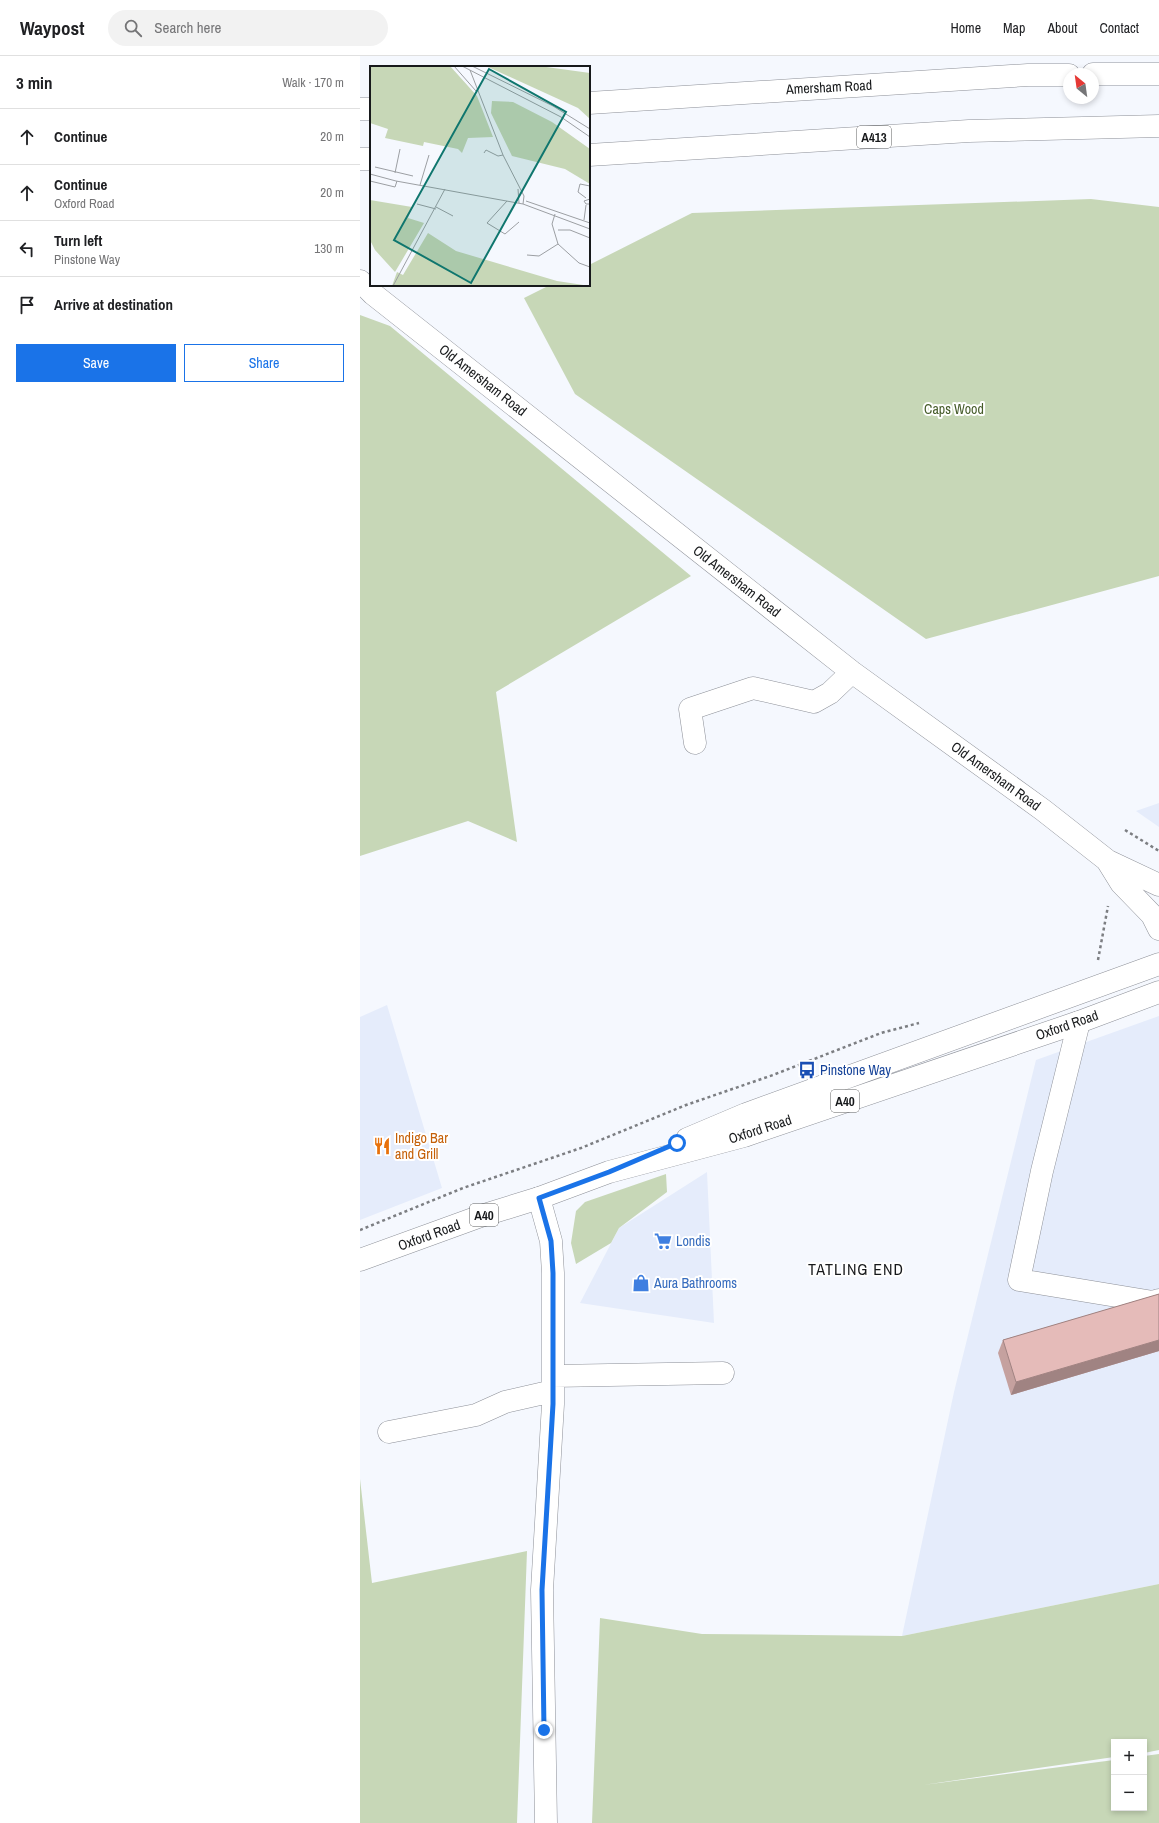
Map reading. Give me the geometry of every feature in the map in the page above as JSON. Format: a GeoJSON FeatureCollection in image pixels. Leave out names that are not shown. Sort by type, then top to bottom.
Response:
{"type":"FeatureCollection","features":[{"type":"Feature","properties":{"kind":"main road","name":"Amersham Road"},"geometry":{"type":"LineString","coordinates":[[590,103],[1028,75],[1063,74]]}},
{"type":"Feature","properties":{"kind":"main road"},"geometry":{"type":"LineString","coordinates":[[1099,74],[1159,74]]}},
{"type":"Feature","properties":{"kind":"main road","name":"A413"},"geometry":{"type":"LineString","coordinates":[[590,155],[969,131],[1159,126]]}},
{"type":"Feature","properties":{"kind":"main road","name":"Old Amersham Road"},"geometry":{"type":"LineString","coordinates":[[364,288],[852,672],[1043,810],[1108,860],[1159,885]]}},
{"type":"Feature","properties":{"kind":"main road"},"geometry":{"type":"LineString","coordinates":[[696,743],[690,709],[753,688],[814,702],[830,693],[852,672]]}},
{"type":"Feature","properties":{"kind":"main road","name":"Old Amersham Road"},"geometry":{"type":"LineString","coordinates":[[1108,860],[1121,883],[1152,915],[1159,929]]}},
{"type":"Feature","properties":{"kind":"main road","name":"A40"},"geometry":{"type":"LineString","coordinates":[[609,1172],[746,1114],[1159,964]]}},
{"type":"Feature","properties":{"kind":"main road","name":"Oxford Road"},"geometry":{"type":"LineString","coordinates":[[360,1260],[609,1172],[744,1136],[1078,1022],[1159,992]]}},
{"type":"Feature","properties":{"kind":"main road"},"geometry":{"type":"LineString","coordinates":[[1078,1022],[1042,1171],[1019,1280],[1153,1302],[1159,1300]]}},
{"type":"Feature","properties":{"kind":"main road"},"geometry":{"type":"LineString","coordinates":[[539,1198],[551,1241],[553,1273],[553,1384],[542,1590],[546,1823]]}},
{"type":"Feature","properties":{"kind":"main road"},"geometry":{"type":"LineString","coordinates":[[389,1432],[476,1415],[505,1402],[553,1384],[723,1373]]}},
{"type":"Feature","properties":{"kind":"path"},"geometry":{"type":"LineString","coordinates":[[1125,830],[1159,851]]}},
{"type":"Feature","properties":{"kind":"path"},"geometry":{"type":"LineString","coordinates":[[1097,966],[1109,897],[1121,883]]}},
{"type":"Feature","properties":{"kind":"path"},"geometry":{"type":"LineString","coordinates":[[360,1230],[463,1188],[581,1148],[686,1105],[773,1075],[881,1033],[924,1022]]}},
{"type":"Feature","properties":{"kind":"shaded area"},"geometry":{"type":"Polygon","coordinates":[[[1159,803],[1159,827],[1136,811],[1159,803]]]}},
{"type":"Feature","properties":{"kind":"shaded area"},"geometry":{"type":"Polygon","coordinates":[[[387,1005],[442,1188],[360,1220],[360,1017],[387,1005]]]}},
{"type":"Feature","properties":{"kind":"shaded area"},"geometry":{"type":"Polygon","coordinates":[[[1159,1016],[1159,1584],[902,1636],[954,1392],[1036,1060],[1159,1016]]]}},
{"type":"Feature","properties":{"kind":"shaded area"},"geometry":{"type":"Polygon","coordinates":[[[707,1172],[714,1323],[580,1303],[619,1228],[707,1172]]]}},
{"type":"Feature","properties":{"kind":"green space","name":"Caps Wood"},"geometry":{"type":"Polygon","coordinates":[[[1091,199],[1159,207],[1159,576],[926,639],[575,394],[524,298],[548,286],[590,286],[590,264],[692,213],[1091,199]]]}},
{"type":"Feature","properties":{"kind":"green space"},"geometry":{"type":"Polygon","coordinates":[[[360,315],[390,326],[691,576],[496,692],[517,842],[468,821],[360,856],[360,315]]]}},
{"type":"Feature","properties":{"kind":"green space"},"geometry":{"type":"Polygon","coordinates":[[[666,1174],[667,1192],[619,1228],[611,1243],[576,1264],[571,1243],[576,1211],[585,1202],[666,1174]]]}},
{"type":"Feature","properties":{"kind":"green space"},"geometry":{"type":"Polygon","coordinates":[[[360,1479],[372,1583],[527,1551],[517,1823],[360,1823],[360,1479]]]}},
{"type":"Feature","properties":{"kind":"green space"},"geometry":{"type":"Polygon","coordinates":[[[1159,1584],[1159,1750],[1147,1752],[1147,1739],[1111,1739],[1111,1757],[923,1785],[1111,1760],[1111,1811],[1147,1811],[1147,1756],[1159,1754],[1159,1823],[592,1823],[600,1618],[702,1634],[902,1636],[1159,1584]]]}},
{"type":"Feature","properties":{"kind":"building"},"geometry":{"type":"Polygon","coordinates":[[[1159,1294],[1159,1340],[1016,1382],[1003,1340],[1159,1294]]]}},
{"type":"Feature","properties":{"kind":"place","name":"Pinstone Way"},"geometry":{"type":"Point","coordinates":[807,1070]}},
{"type":"Feature","properties":{"kind":"place","name":"Indigo Bar and Grill"},"geometry":{"type":"Point","coordinates":[382,1146]}},
{"type":"Feature","properties":{"kind":"place","name":"Londis"},"geometry":{"type":"Point","coordinates":[663,1241]}},
{"type":"Feature","properties":{"kind":"place","name":"Aura Bathrooms"},"geometry":{"type":"Point","coordinates":[641,1283]}},
{"type":"Feature","properties":{"kind":"district","name":"TATLING END"},"geometry":{"type":"Point","coordinates":[856,1269]}},
{"type":"Feature","properties":{"kind":"route"},"geometry":{"type":"LineString","coordinates":[[544,1730],[542,1590],[553,1404],[553,1273],[551,1241],[539,1198],[609,1172],[677,1143]]}}]}
